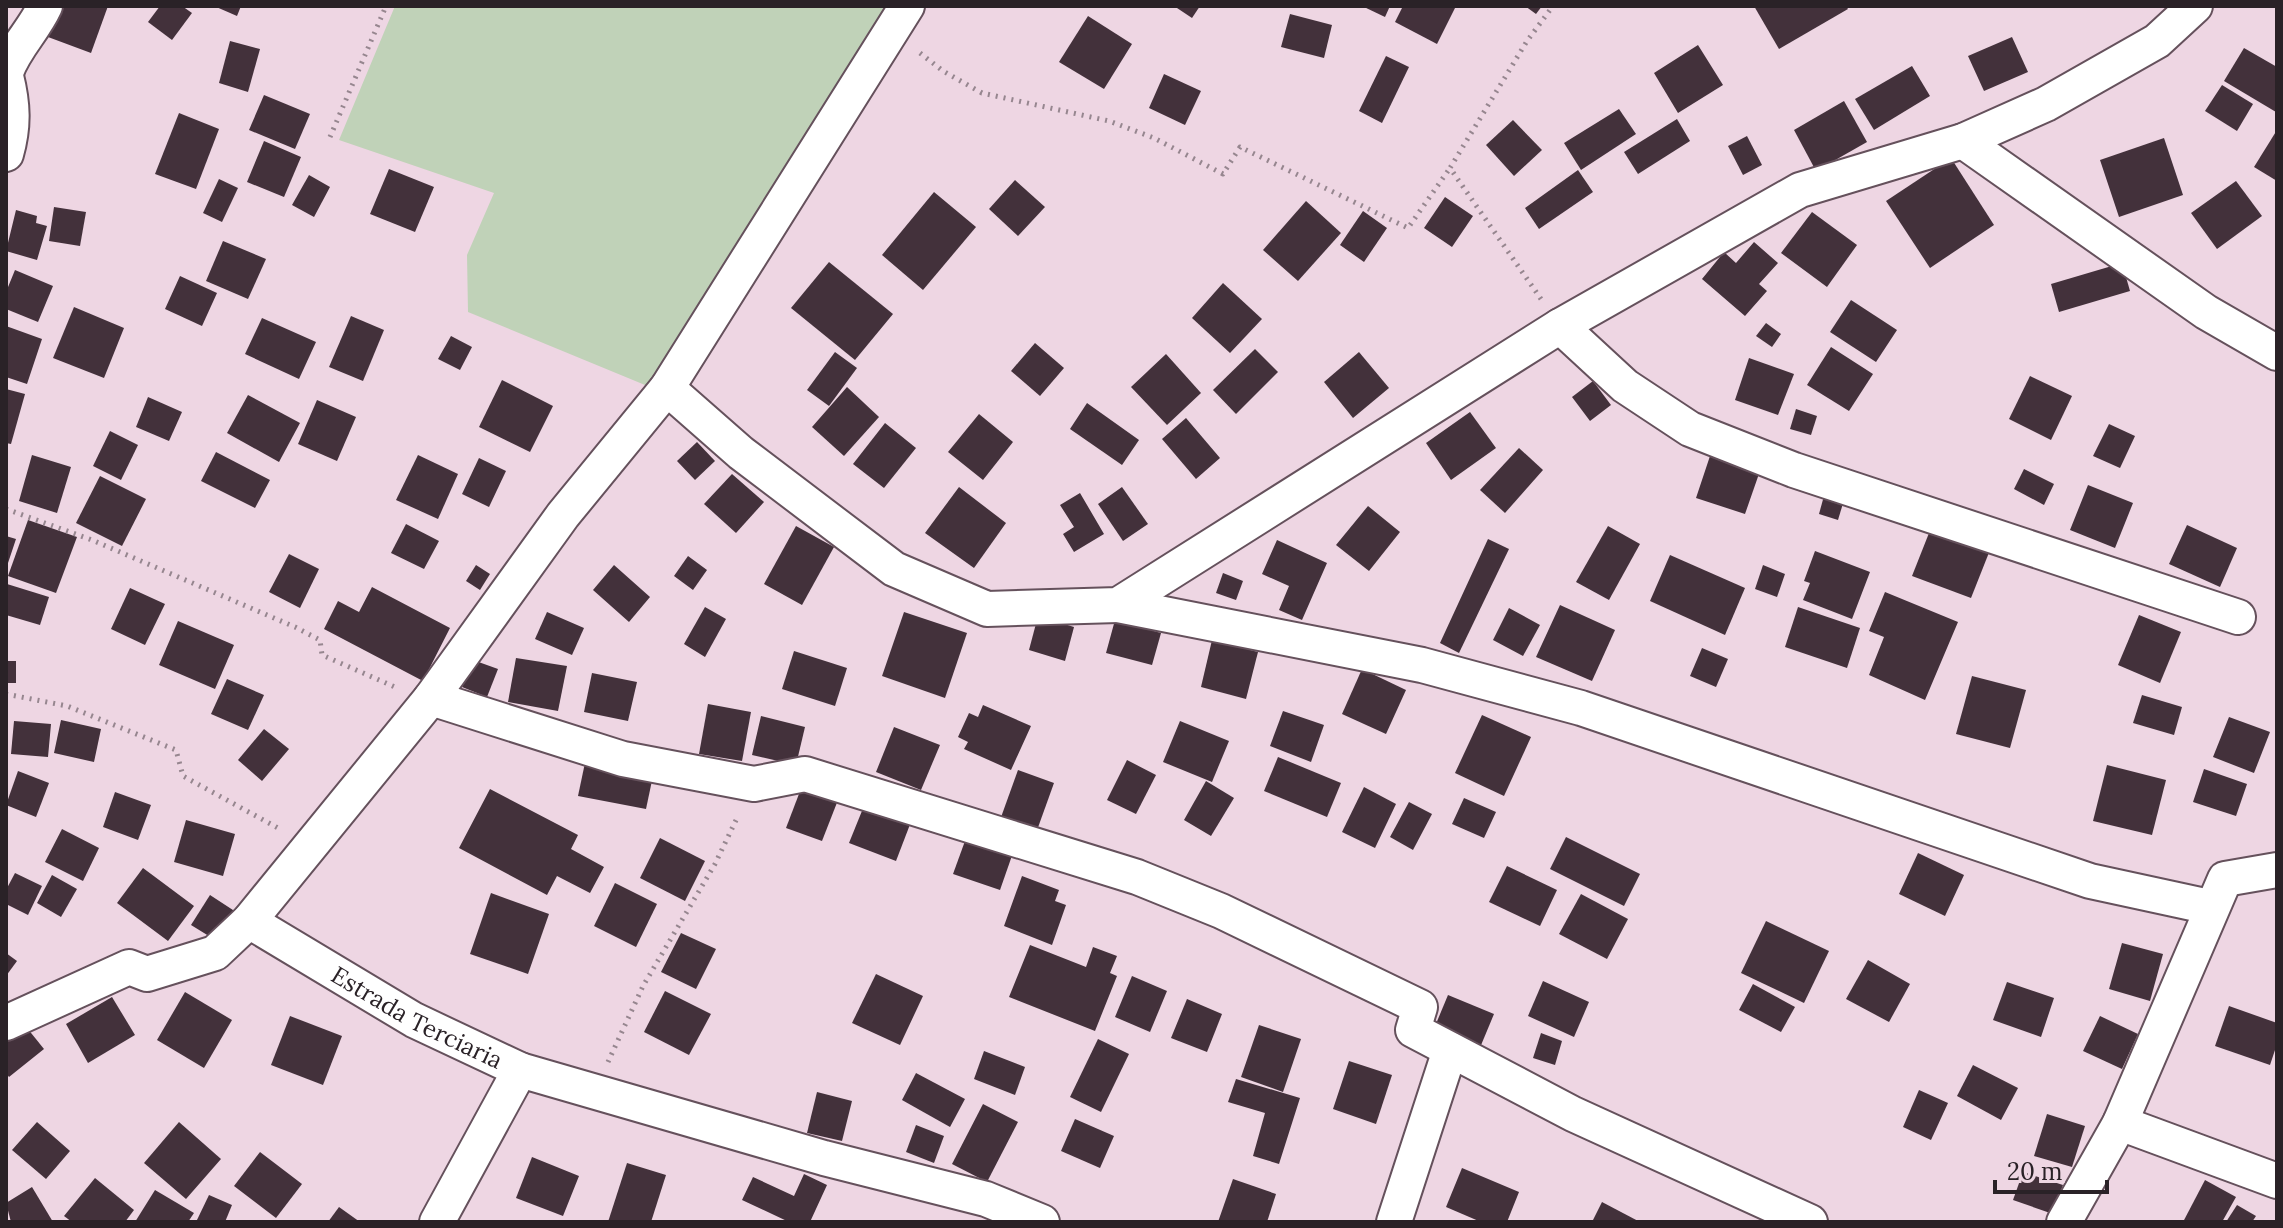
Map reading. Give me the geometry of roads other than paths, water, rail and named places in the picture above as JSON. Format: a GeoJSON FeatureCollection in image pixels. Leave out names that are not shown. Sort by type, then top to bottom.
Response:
{"type":"FeatureCollection","features":[{"type":"Feature","properties":{"kind":"street"},"geometry":{"type":"LineString","coordinates":[[6,154],[13,131],[12,101],[6,74],[14,51],[35,27],[45,6]]}},
{"type":"Feature","properties":{"kind":"street"},"geometry":{"type":"LineString","coordinates":[[1118,605],[1560,326],[1800,190],[1963,141],[2046,104],[2157,41],[2195,6]]}},
{"type":"Feature","properties":{"kind":"street"},"geometry":{"type":"LineString","coordinates":[[6,1023],[129,967],[147,974],[215,953],[249,921],[431,698],[563,515],[667,388],[900,18]]}},
{"type":"Feature","properties":{"kind":"street"},"geometry":{"type":"LineString","coordinates":[[1963,141],[2206,312],[2277,353]]}},
{"type":"Feature","properties":{"kind":"street"},"geometry":{"type":"LineString","coordinates":[[1560,326],[1625,386],[1690,429],[1794,470],[2238,617]]}},
{"type":"Feature","properties":{"kind":"street"},"geometry":{"type":"LineString","coordinates":[[667,388],[741,453],[894,569],[987,609],[1118,605],[1422,665],[1581,708],[2090,881],[2210,907]]}},
{"type":"Feature","properties":{"kind":"street"},"geometry":{"type":"LineString","coordinates":[[431,698],[623,759],[754,784],[805,774],[1137,877],[1221,911],[1420,1007],[1413,1030],[1573,1114],[1810,1222]]}},
{"type":"Feature","properties":{"kind":"street"},"geometry":{"type":"LineString","coordinates":[[2064,1222],[2120,1123],[2210,907],[2225,879],[2277,870]]}},
{"type":"Feature","properties":{"kind":"street","name":"Estrada Terciaria"},"geometry":{"type":"LineString","coordinates":[[249,921],[414,1020],[520,1070],[437,1222]]}},
{"type":"Feature","properties":{"kind":"street"},"geometry":{"type":"LineString","coordinates":[[1394,1222],[1450,1050]]}},
{"type":"Feature","properties":{"kind":"street"},"geometry":{"type":"LineString","coordinates":[[520,1070],[824,1158],[986,1199],[1042,1222]]}},
{"type":"Feature","properties":{"kind":"street"},"geometry":{"type":"LineString","coordinates":[[2120,1123],[2277,1181]]}}]}
